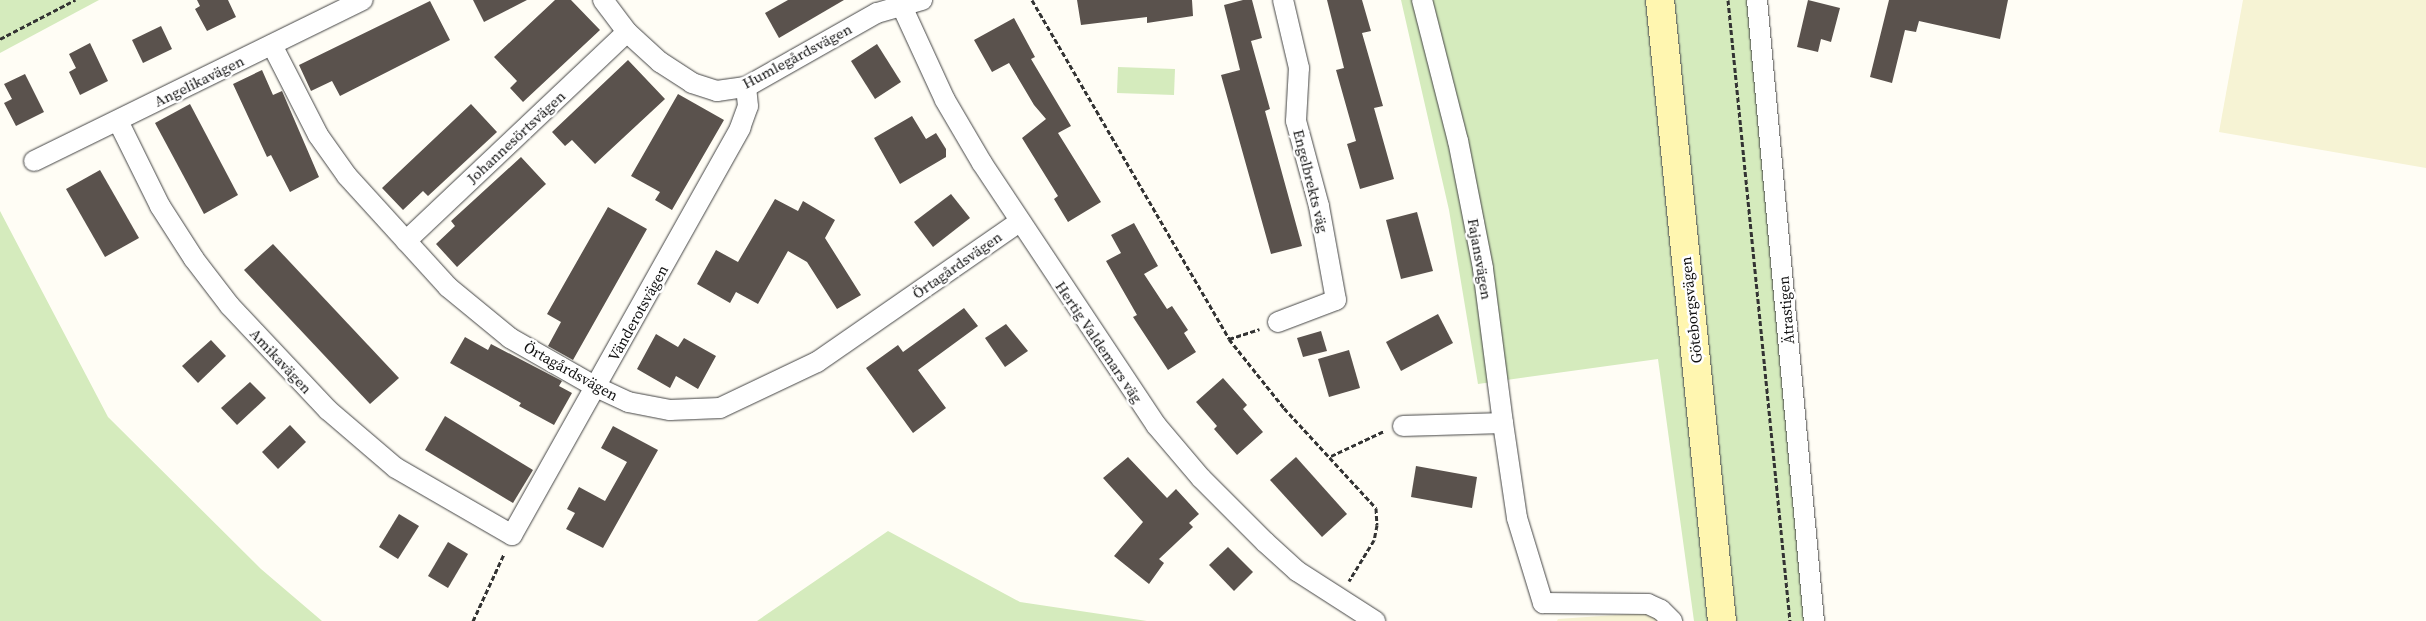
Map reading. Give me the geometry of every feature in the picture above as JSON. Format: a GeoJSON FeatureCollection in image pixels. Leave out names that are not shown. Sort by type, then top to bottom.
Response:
{"type":"FeatureCollection","features":[{"type":"Feature","properties":{"kind":"main road","name":"Göteborgsvägen"},"geometry":{"type":"LineString","coordinates":[[1660,0],[1722,621]]}},
{"type":"Feature","properties":{"kind":"street","name":"Angelikavägen"},"geometry":{"type":"LineString","coordinates":[[34,161],[363,0]]}},
{"type":"Feature","properties":{"kind":"street","name":"Humlegårdsvägen"},"geometry":{"type":"LineString","coordinates":[[603,0],[627,32],[660,62],[692,83],[716,91],[746,87],[877,12],[900,3],[922,0]]}},
{"type":"Feature","properties":{"kind":"street","name":"Engelbrekts väg"},"geometry":{"type":"LineString","coordinates":[[1278,322],[1336,300],[1319,206],[1296,121],[1299,68],[1283,0]]}},
{"type":"Feature","properties":{"kind":"street","name":"Fajansvägen"},"geometry":{"type":"LineString","coordinates":[[1422,0],[1458,141],[1483,268],[1517,518],[1543,603],[1648,604],[1661,610],[1672,621]]}},
{"type":"Feature","properties":{"kind":"street","name":"Ätrastigen"},"geometry":{"type":"LineString","coordinates":[[1757,0],[1814,621]]}},
{"type":"Feature","properties":{"kind":"street","name":"Hertig Valdemars väg"},"geometry":{"type":"LineString","coordinates":[[900,3],[945,100],[1019,222],[1156,425],[1201,478],[1297,571],[1375,621]]}},
{"type":"Feature","properties":{"kind":"street","name":"Johannesörtsvägen"},"geometry":{"type":"LineString","coordinates":[[406,241],[627,32]]}},
{"type":"Feature","properties":{"kind":"street","name":"Örtagårdsvägen"},"geometry":{"type":"LineString","coordinates":[[272,46],[318,134],[347,176],[448,288],[476,313],[510,338],[596,387],[628,402],[670,410],[720,408],[817,362],[1019,222]]}},
{"type":"Feature","properties":{"kind":"street","name":"Vänderotsvägen"},"geometry":{"type":"LineString","coordinates":[[512,535],[740,128],[748,106],[746,87]]}},
{"type":"Feature","properties":{"kind":"street","name":"Amikavägen"},"geometry":{"type":"LineString","coordinates":[[118,121],[160,206],[194,259],[230,306],[328,410],[396,468],[512,535]]}},
{"type":"Feature","properties":{"kind":"street"},"geometry":{"type":"LineString","coordinates":[[1403,426],[1503,423]]}},
{"type":"Feature","properties":{"kind":"path"},"geometry":{"type":"LineString","coordinates":[[0,39],[75,0]]}},
{"type":"Feature","properties":{"kind":"path"},"geometry":{"type":"LineString","coordinates":[[1032,0],[1228,339],[1284,408],[1331,456],[1376,508],[1378,525],[1365,557],[1338,597]]}},
{"type":"Feature","properties":{"kind":"path"},"geometry":{"type":"LineString","coordinates":[[1728,0],[1790,621]]}},
{"type":"Feature","properties":{"kind":"path"},"geometry":{"type":"LineString","coordinates":[[1228,339],[1278,322]]}},
{"type":"Feature","properties":{"kind":"path"},"geometry":{"type":"LineString","coordinates":[[1331,456],[1375,433],[1403,426]]}},
{"type":"Feature","properties":{"kind":"path"},"geometry":{"type":"LineString","coordinates":[[473,621],[512,535]]}},
{"type":"Feature","properties":{"kind":"shaded area"},"geometry":{"type":"Polygon","coordinates":[[[2243,0],[2426,0],[2426,168],[2219,132],[2243,0]]]}},
{"type":"Feature","properties":{"kind":"shaded area"},"geometry":{"type":"Polygon","coordinates":[[[1658,612],[1668,621],[1557,621],[1558,619],[1658,612]]]}},
{"type":"Feature","properties":{"kind":"green space"},"geometry":{"type":"Polygon","coordinates":[[[0,0],[99,0],[0,53],[0,0]]]}},
{"type":"Feature","properties":{"kind":"green space"},"geometry":{"type":"Polygon","coordinates":[[[1401,0],[1766,0],[1809,621],[1694,621],[1658,359],[1478,384],[1449,210],[1401,0]]]}},
{"type":"Feature","properties":{"kind":"green space"},"geometry":{"type":"Polygon","coordinates":[[[1118,67],[1175,69],[1174,95],[1117,93],[1118,67]]]}},
{"type":"Feature","properties":{"kind":"green space"},"geometry":{"type":"Polygon","coordinates":[[[0,211],[108,417],[261,569],[322,621],[0,621],[0,211]]]}},
{"type":"Feature","properties":{"kind":"green space"},"geometry":{"type":"Polygon","coordinates":[[[888,531],[1020,602],[1147,621],[757,621],[888,531]]]}},
{"type":"Feature","properties":{"kind":"building"},"geometry":{"type":"Polygon","coordinates":[[[197,0],[228,0],[236,17],[207,31],[195,9],[200,6],[197,0]]]}},
{"type":"Feature","properties":{"kind":"building"},"geometry":{"type":"Polygon","coordinates":[[[473,0],[527,0],[484,22],[473,0]]]}},
{"type":"Feature","properties":{"kind":"building"},"geometry":{"type":"Polygon","coordinates":[[[555,0],[571,0],[600,30],[523,102],[510,88],[517,81],[494,57],[555,0]]]}},
{"type":"Feature","properties":{"kind":"building"},"geometry":{"type":"Polygon","coordinates":[[[788,0],[844,0],[779,38],[765,13],[788,0]]]}},
{"type":"Feature","properties":{"kind":"building"},"geometry":{"type":"Polygon","coordinates":[[[1077,0],[1192,0],[1193,16],[1147,23],[1147,17],[1081,25],[1077,0]]]}},
{"type":"Feature","properties":{"kind":"building"},"geometry":{"type":"Polygon","coordinates":[[[1243,0],[1252,0],[1262,38],[1251,41],[1270,109],[1265,111],[1302,246],[1271,254],[1221,75],[1240,70],[1224,5],[1243,0]]]}},
{"type":"Feature","properties":{"kind":"building"},"geometry":{"type":"Polygon","coordinates":[[[1327,0],[1362,0],[1371,31],[1362,33],[1383,106],[1374,108],[1394,179],[1360,189],[1347,144],[1356,141],[1336,70],[1344,68],[1327,0]]]}},
{"type":"Feature","properties":{"kind":"building"},"geometry":{"type":"Polygon","coordinates":[[[1808,0],[1840,8],[1831,42],[1821,39],[1818,52],[1797,47],[1808,0]]]}},
{"type":"Feature","properties":{"kind":"building"},"geometry":{"type":"Polygon","coordinates":[[[1889,0],[2008,0],[2000,39],[1919,21],[1916,32],[1905,30],[1892,83],[1870,77],[1889,0]]]}},
{"type":"Feature","properties":{"kind":"building"},"geometry":{"type":"Polygon","coordinates":[[[430,1],[450,40],[340,96],[332,81],[311,91],[299,65],[430,1]]]}},
{"type":"Feature","properties":{"kind":"building"},"geometry":{"type":"Polygon","coordinates":[[[1014,18],[1035,57],[1031,59],[1071,126],[1058,133],[1101,202],[1068,222],[1054,199],[1058,196],[1022,138],[1046,119],[1034,105],[1009,63],[992,72],[974,40],[1014,18]]]}},
{"type":"Feature","properties":{"kind":"building"},"geometry":{"type":"Polygon","coordinates":[[[161,26],[172,49],[143,63],[132,40],[161,26]]]}},
{"type":"Feature","properties":{"kind":"building"},"geometry":{"type":"Polygon","coordinates":[[[90,43],[108,81],[80,95],[69,72],[76,68],[69,54],[90,43]]]}},
{"type":"Feature","properties":{"kind":"building"},"geometry":{"type":"Polygon","coordinates":[[[877,44],[901,82],[875,99],[851,61],[877,44]]]}},
{"type":"Feature","properties":{"kind":"building"},"geometry":{"type":"Polygon","coordinates":[[[628,60],[665,99],[595,164],[572,140],[565,146],[552,132],[628,60]]]}},
{"type":"Feature","properties":{"kind":"building"},"geometry":{"type":"Polygon","coordinates":[[[262,70],[273,95],[282,91],[319,177],[290,192],[271,155],[267,157],[233,84],[262,70]]]}},
{"type":"Feature","properties":{"kind":"building"},"geometry":{"type":"Polygon","coordinates":[[[25,74],[44,112],[16,126],[4,103],[12,99],[4,84],[25,74]]]}},
{"type":"Feature","properties":{"kind":"building"},"geometry":{"type":"Polygon","coordinates":[[[678,94],[724,120],[672,210],[655,200],[660,192],[631,176],[678,94]]]}},
{"type":"Feature","properties":{"kind":"building"},"geometry":{"type":"Polygon","coordinates":[[[190,104],[238,195],[204,214],[155,123],[190,104]]]}},
{"type":"Feature","properties":{"kind":"building"},"geometry":{"type":"Polygon","coordinates":[[[471,104],[497,132],[428,196],[423,191],[403,210],[382,188],[471,104]]]}},
{"type":"Feature","properties":{"kind":"building"},"geometry":{"type":"Polygon","coordinates":[[[912,116],[926,139],[936,133],[946,149],[946,157],[900,184],[874,138],[912,116]]]}},
{"type":"Feature","properties":{"kind":"building"},"geometry":{"type":"Polygon","coordinates":[[[521,157],[546,184],[457,267],[436,244],[455,226],[451,221],[521,157]]]}},
{"type":"Feature","properties":{"kind":"building"},"geometry":{"type":"Polygon","coordinates":[[[100,170],[139,238],[105,257],[66,189],[100,170]]]}},
{"type":"Feature","properties":{"kind":"building"},"geometry":{"type":"Polygon","coordinates":[[[951,194],[970,218],[933,247],[914,222],[951,194]]]}},
{"type":"Feature","properties":{"kind":"building"},"geometry":{"type":"Polygon","coordinates":[[[775,199],[798,211],[803,201],[835,220],[825,238],[861,295],[837,309],[807,262],[788,251],[758,304],[736,292],[730,303],[697,284],[716,250],[738,262],[775,199]]]}},
{"type":"Feature","properties":{"kind":"building"},"geometry":{"type":"Polygon","coordinates":[[[608,207],[647,229],[573,360],[548,346],[561,322],[547,314],[608,207]]]}},
{"type":"Feature","properties":{"kind":"building"},"geometry":{"type":"Polygon","coordinates":[[[1417,212],[1433,271],[1401,279],[1386,220],[1417,212]]]}},
{"type":"Feature","properties":{"kind":"building"},"geometry":{"type":"Polygon","coordinates":[[[1134,223],[1158,266],[1144,274],[1167,309],[1172,306],[1188,330],[1184,333],[1196,352],[1168,370],[1133,317],[1137,315],[1106,261],[1121,253],[1111,235],[1134,223]]]}},
{"type":"Feature","properties":{"kind":"building"},"geometry":{"type":"Polygon","coordinates":[[[273,244],[399,378],[370,404],[244,270],[273,244]]]}},
{"type":"Feature","properties":{"kind":"building"},"geometry":{"type":"Polygon","coordinates":[[[964,308],[978,326],[918,370],[946,408],[913,433],[866,368],[898,345],[903,352],[964,308]]]}},
{"type":"Feature","properties":{"kind":"building"},"geometry":{"type":"Polygon","coordinates":[[[1438,314],[1453,343],[1401,371],[1386,342],[1438,314]]]}},
{"type":"Feature","properties":{"kind":"building"},"geometry":{"type":"Polygon","coordinates":[[[1006,324],[1028,351],[1005,367],[985,338],[1006,324]]]}},
{"type":"Feature","properties":{"kind":"building"},"geometry":{"type":"Polygon","coordinates":[[[1321,331],[1327,351],[1303,357],[1297,338],[1321,331]]]}},
{"type":"Feature","properties":{"kind":"building"},"geometry":{"type":"Polygon","coordinates":[[[656,334],[678,347],[684,338],[716,356],[698,389],[676,376],[670,388],[637,369],[656,334]]]}},
{"type":"Feature","properties":{"kind":"building"},"geometry":{"type":"Polygon","coordinates":[[[465,337],[488,350],[491,344],[562,381],[559,386],[572,393],[554,425],[519,406],[521,403],[450,363],[465,337]]]}},
{"type":"Feature","properties":{"kind":"building"},"geometry":{"type":"Polygon","coordinates":[[[211,340],[226,356],[198,383],[182,366],[211,340]]]}},
{"type":"Feature","properties":{"kind":"building"},"geometry":{"type":"Polygon","coordinates":[[[1349,350],[1360,388],[1329,397],[1318,359],[1349,350]]]}},
{"type":"Feature","properties":{"kind":"building"},"geometry":{"type":"Polygon","coordinates":[[[1223,378],[1247,405],[1243,409],[1263,432],[1237,455],[1214,429],[1217,426],[1196,402],[1223,378]]]}},
{"type":"Feature","properties":{"kind":"building"},"geometry":{"type":"Polygon","coordinates":[[[250,382],[266,398],[237,425],[221,408],[250,382]]]}},
{"type":"Feature","properties":{"kind":"building"},"geometry":{"type":"Polygon","coordinates":[[[445,416],[533,470],[513,503],[425,450],[445,416]]]}},
{"type":"Feature","properties":{"kind":"building"},"geometry":{"type":"Polygon","coordinates":[[[290,425],[306,442],[278,469],[262,452],[290,425]]]}},
{"type":"Feature","properties":{"kind":"building"},"geometry":{"type":"Polygon","coordinates":[[[613,426],[658,450],[603,548],[566,529],[575,513],[567,509],[579,487],[605,501],[627,462],[601,448],[613,426]]]}},
{"type":"Feature","properties":{"kind":"building"},"geometry":{"type":"Polygon","coordinates":[[[1128,457],[1167,498],[1176,489],[1199,514],[1189,523],[1193,527],[1159,559],[1164,563],[1149,584],[1114,556],[1143,522],[1103,478],[1128,457]]]}},
{"type":"Feature","properties":{"kind":"building"},"geometry":{"type":"Polygon","coordinates":[[[1296,457],[1347,514],[1322,537],[1270,480],[1296,457]]]}},
{"type":"Feature","properties":{"kind":"building"},"geometry":{"type":"Polygon","coordinates":[[[1416,466],[1477,477],[1472,508],[1411,497],[1416,466]]]}},
{"type":"Feature","properties":{"kind":"building"},"geometry":{"type":"Polygon","coordinates":[[[399,514],[419,526],[398,559],[379,547],[399,514]]]}},
{"type":"Feature","properties":{"kind":"building"},"geometry":{"type":"Polygon","coordinates":[[[448,542],[468,554],[448,588],[428,576],[448,542]]]}},
{"type":"Feature","properties":{"kind":"building"},"geometry":{"type":"Polygon","coordinates":[[[1228,547],[1253,572],[1234,591],[1209,565],[1228,547]]]}}]}
